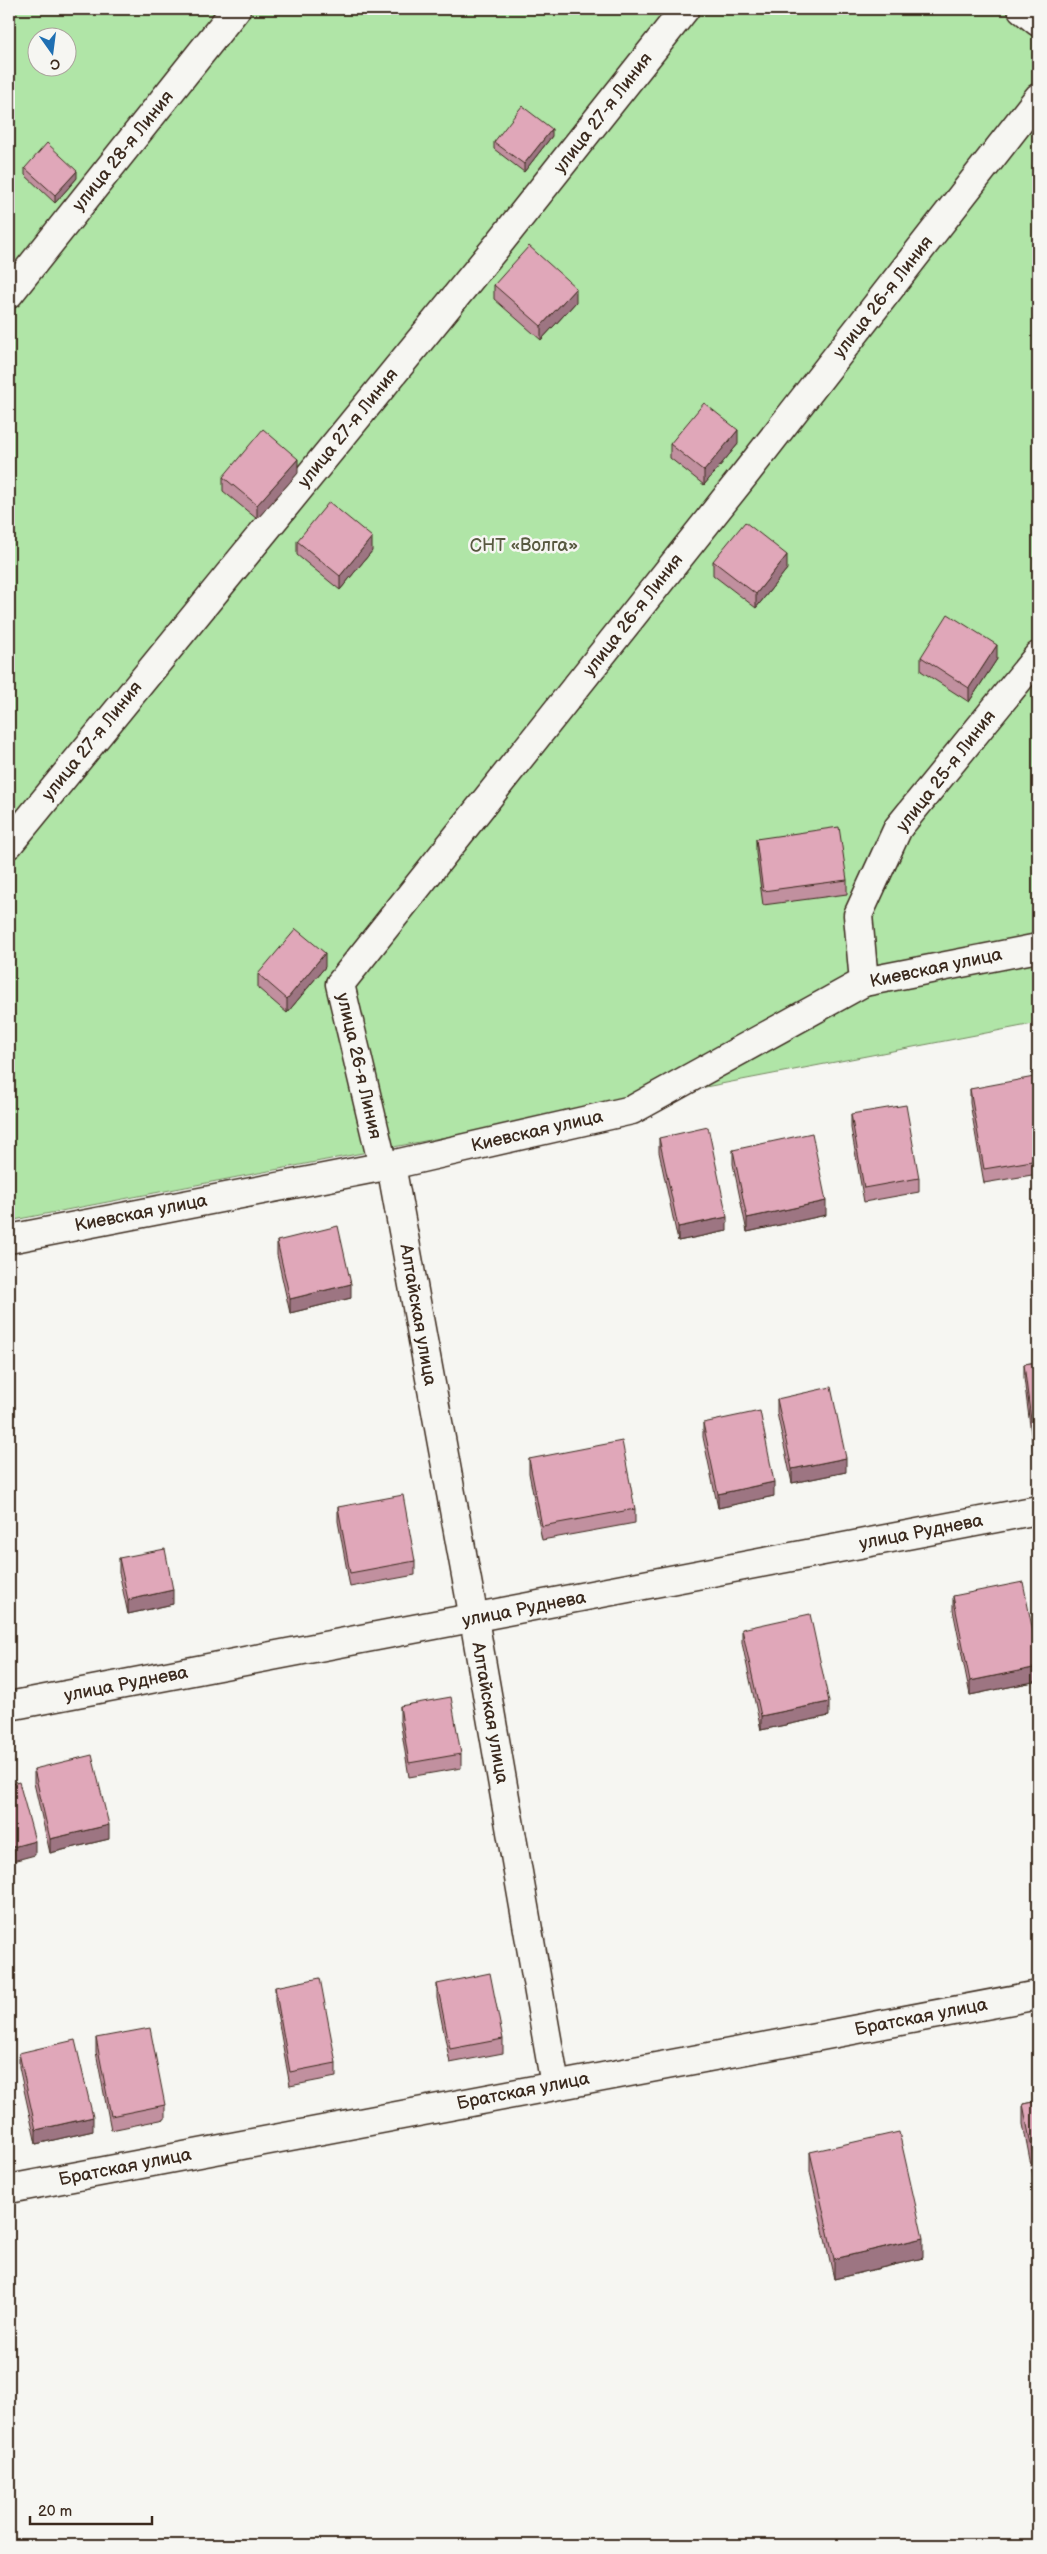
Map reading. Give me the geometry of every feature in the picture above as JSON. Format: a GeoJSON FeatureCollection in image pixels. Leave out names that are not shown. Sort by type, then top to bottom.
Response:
{"type":"FeatureCollection","features":[{"type":"Feature","properties":{"kind":"street","name":"улица 28-я Линия"},"geometry":{"type":"LineString","coordinates":[[9,294],[236,9]]}},
{"type":"Feature","properties":{"kind":"street","name":"улица 27-я Линия"},"geometry":{"type":"LineString","coordinates":[[9,844],[497,246],[685,9]]}},
{"type":"Feature","properties":{"kind":"street"},"geometry":{"type":"LineString","coordinates":[[1022,9],[1038,22]]}},
{"type":"Feature","properties":{"kind":"street","name":"улица 26-я Линия"},"geometry":{"type":"LineString","coordinates":[[387,1166],[340,984],[752,465],[1038,98]]}},
{"type":"Feature","properties":{"kind":"street","name":"улица 25-я Линия"},"geometry":{"type":"LineString","coordinates":[[864,982],[858,916],[898,828],[1038,656]]}},
{"type":"Feature","properties":{"kind":"street","name":"Киевская улица"},"geometry":{"type":"LineString","coordinates":[[9,1239],[387,1166],[632,1110],[864,982],[1038,948]]}},
{"type":"Feature","properties":{"kind":"street","name":"Алтайская улица"},"geometry":{"type":"LineString","coordinates":[[387,1166],[474,1618],[555,2085]]}},
{"type":"Feature","properties":{"kind":"street","name":"улица Руднева"},"geometry":{"type":"LineString","coordinates":[[9,1706],[1038,1510]]}},
{"type":"Feature","properties":{"kind":"street","name":"Братская улица"},"geometry":{"type":"LineString","coordinates":[[9,2189],[1038,1995]]}},
{"type":"Feature","properties":{"kind":"green space","name":"СНТ «Волга»"},"geometry":{"type":"Polygon","coordinates":[[[9,9],[1038,9],[1038,1023],[9,1221],[9,9]]]}},
{"type":"Feature","properties":{"kind":"building"},"geometry":{"type":"Polygon","coordinates":[[[522,106],[552,129],[524,164],[494,142],[522,106]]]}},
{"type":"Feature","properties":{"kind":"building"},"geometry":{"type":"Polygon","coordinates":[[[47,143],[77,171],[55,195],[25,168],[47,143]]]}},
{"type":"Feature","properties":{"kind":"building"},"geometry":{"type":"Polygon","coordinates":[[[529,246],[576,288],[541,326],[494,285],[529,246]]]}},
{"type":"Feature","properties":{"kind":"building"},"geometry":{"type":"Polygon","coordinates":[[[704,403],[738,430],[704,471],[670,444],[704,403]]]}},
{"type":"Feature","properties":{"kind":"building"},"geometry":{"type":"Polygon","coordinates":[[[263,429],[298,459],[257,505],[223,477],[263,429]]]}},
{"type":"Feature","properties":{"kind":"building"},"geometry":{"type":"Polygon","coordinates":[[[329,502],[372,537],[340,576],[297,541],[329,502]]]}},
{"type":"Feature","properties":{"kind":"building"},"geometry":{"type":"Polygon","coordinates":[[[745,522],[787,555],[756,594],[713,561],[745,522]]]}},
{"type":"Feature","properties":{"kind":"building"},"geometry":{"type":"Polygon","coordinates":[[[948,614],[997,645],[969,688],[921,657],[948,614]]]}},
{"type":"Feature","properties":{"kind":"building"},"geometry":{"type":"Polygon","coordinates":[[[839,827],[847,880],[763,891],[756,839],[839,827]]]}},
{"type":"Feature","properties":{"kind":"building"},"geometry":{"type":"Polygon","coordinates":[[[296,929],[325,953],[287,999],[258,974],[296,929]]]}},
{"type":"Feature","properties":{"kind":"building"},"geometry":{"type":"Polygon","coordinates":[[[1034,1077],[1038,1099],[1038,1160],[984,1169],[970,1089],[1034,1077]]]}},
{"type":"Feature","properties":{"kind":"building"},"geometry":{"type":"Polygon","coordinates":[[[906,1105],[919,1178],[864,1188],[851,1114],[906,1105]]]}},
{"type":"Feature","properties":{"kind":"building"},"geometry":{"type":"Polygon","coordinates":[[[708,1127],[727,1217],[678,1227],[659,1138],[708,1127]]]}},
{"type":"Feature","properties":{"kind":"building"},"geometry":{"type":"Polygon","coordinates":[[[812,1133],[826,1201],[747,1218],[733,1150],[812,1133]]]}},
{"type":"Feature","properties":{"kind":"building"},"geometry":{"type":"Polygon","coordinates":[[[338,1226],[351,1284],[290,1299],[277,1241],[338,1226]]]}},
{"type":"Feature","properties":{"kind":"building"},"geometry":{"type":"Polygon","coordinates":[[[1038,1362],[1038,1435],[1033,1436],[1024,1364],[1038,1362]]]}},
{"type":"Feature","properties":{"kind":"building"},"geometry":{"type":"Polygon","coordinates":[[[831,1387],[846,1458],[792,1469],[777,1399],[831,1387]]]}},
{"type":"Feature","properties":{"kind":"building"},"geometry":{"type":"Polygon","coordinates":[[[760,1411],[774,1482],[718,1494],[703,1423],[760,1411]]]}},
{"type":"Feature","properties":{"kind":"building"},"geometry":{"type":"Polygon","coordinates":[[[622,1441],[635,1509],[542,1526],[529,1459],[622,1441]]]}},
{"type":"Feature","properties":{"kind":"building"},"geometry":{"type":"Polygon","coordinates":[[[403,1495],[415,1561],[350,1573],[338,1507],[403,1495]]]}},
{"type":"Feature","properties":{"kind":"building"},"geometry":{"type":"Polygon","coordinates":[[[165,1549],[173,1590],[128,1600],[119,1558],[165,1549]]]}},
{"type":"Feature","properties":{"kind":"building"},"geometry":{"type":"Polygon","coordinates":[[[1023,1582],[1038,1657],[1038,1667],[970,1681],[953,1596],[1023,1582]]]}},
{"type":"Feature","properties":{"kind":"building"},"geometry":{"type":"Polygon","coordinates":[[[810,1614],[829,1702],[761,1716],[742,1629],[810,1614]]]}},
{"type":"Feature","properties":{"kind":"building"},"geometry":{"type":"Polygon","coordinates":[[[451,1697],[461,1754],[409,1763],[400,1706],[451,1697]]]}},
{"type":"Feature","properties":{"kind":"building"},"geometry":{"type":"Polygon","coordinates":[[[92,1755],[109,1825],[50,1839],[34,1769],[92,1755]]]}},
{"type":"Feature","properties":{"kind":"building"},"geometry":{"type":"Polygon","coordinates":[[[19,1782],[35,1841],[9,1848],[9,1785],[19,1782]]]}},
{"type":"Feature","properties":{"kind":"building"},"geometry":{"type":"Polygon","coordinates":[[[490,1973],[503,2039],[450,2049],[437,1984],[490,1973]]]}},
{"type":"Feature","properties":{"kind":"building"},"geometry":{"type":"Polygon","coordinates":[[[320,1978],[336,2063],[290,2072],[275,1987],[320,1978]]]}},
{"type":"Feature","properties":{"kind":"building"},"geometry":{"type":"Polygon","coordinates":[[[150,2028],[165,2105],[111,2116],[96,2038],[150,2028]]]}},
{"type":"Feature","properties":{"kind":"building"},"geometry":{"type":"Polygon","coordinates":[[[75,2040],[93,2117],[36,2130],[19,2053],[75,2040]]]}},
{"type":"Feature","properties":{"kind":"building"},"geometry":{"type":"Polygon","coordinates":[[[1038,2101],[1038,2181],[1023,2104],[1038,2101]]]}},
{"type":"Feature","properties":{"kind":"building"},"geometry":{"type":"Polygon","coordinates":[[[899,2132],[923,2238],[834,2259],[810,2152],[899,2132]]]}}]}
